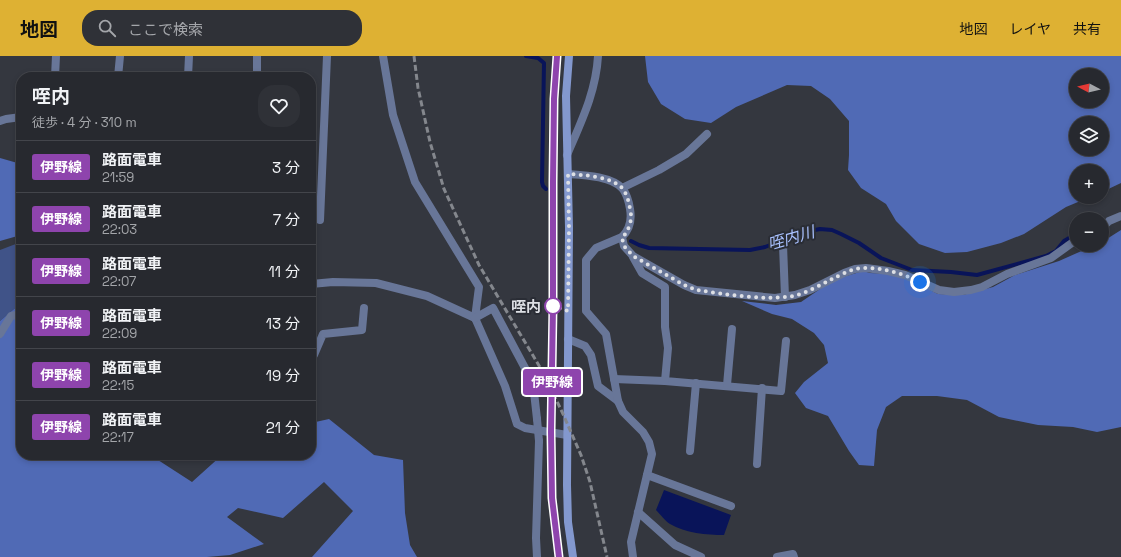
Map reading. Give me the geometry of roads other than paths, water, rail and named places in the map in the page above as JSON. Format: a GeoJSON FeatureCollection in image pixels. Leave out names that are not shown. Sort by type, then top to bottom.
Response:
{"type":"FeatureCollection","features":[{"type":"Feature","properties":{"kind":"main road"},"geometry":{"type":"LineString","coordinates":[[569,56],[566,96],[569,228],[567,435],[568,522],[573,557]]}},
{"type":"Feature","properties":{"kind":"street"},"geometry":{"type":"LineString","coordinates":[[55,72],[56,56]]}},
{"type":"Feature","properties":{"kind":"street"},"geometry":{"type":"LineString","coordinates":[[118,72],[120,56]]}},
{"type":"Feature","properties":{"kind":"street"},"geometry":{"type":"LineString","coordinates":[[188,72],[189,56]]}},
{"type":"Feature","properties":{"kind":"street"},"geometry":{"type":"LineString","coordinates":[[257,56],[257,72]]}},
{"type":"Feature","properties":{"kind":"street"},"geometry":{"type":"LineString","coordinates":[[320,220],[327,56]]}},
{"type":"Feature","properties":{"kind":"street"},"geometry":{"type":"LineString","coordinates":[[383,56],[393,115],[415,182],[479,287],[475,318],[505,386],[518,424],[525,428],[567,435]]}},
{"type":"Feature","properties":{"kind":"street"},"geometry":{"type":"LineString","coordinates":[[567,155],[590,102],[596,78],[598,56]]}},
{"type":"Feature","properties":{"kind":"street"},"geometry":{"type":"LineString","coordinates":[[0,121],[16,118]]}},
{"type":"Feature","properties":{"kind":"street"},"geometry":{"type":"LineString","coordinates":[[622,188],[659,170],[686,154],[707,134]]}},
{"type":"Feature","properties":{"kind":"street"},"geometry":{"type":"LineString","coordinates":[[568,174],[594,176],[610,181],[622,188],[628,199],[631,214],[630,224],[627,232],[622,238],[596,248],[586,260],[586,311],[606,334],[618,401],[623,412],[643,432],[649,442],[652,454],[631,542],[633,557]]}},
{"type":"Feature","properties":{"kind":"street"},"geometry":{"type":"LineString","coordinates":[[1109,221],[1121,216]]}},
{"type":"Feature","properties":{"kind":"street"},"geometry":{"type":"LineString","coordinates":[[622,238],[624,246],[633,256],[642,272],[665,287],[665,327],[668,348],[665,381]]}},
{"type":"Feature","properties":{"kind":"street"},"geometry":{"type":"LineString","coordinates":[[783,244],[785,297]]}},
{"type":"Feature","properties":{"kind":"street"},"geometry":{"type":"LineString","coordinates":[[633,256],[684,285],[696,290],[775,298],[795,296],[855,269],[866,268],[905,275],[939,290],[954,292],[971,290],[982,287],[1007,274],[1051,258],[1069,245]]}},
{"type":"Feature","properties":{"kind":"street"},"geometry":{"type":"LineString","coordinates":[[316,284],[376,283],[427,296],[475,318]]}},
{"type":"Feature","properties":{"kind":"street"},"geometry":{"type":"LineString","coordinates":[[316,350],[323,334],[362,330],[364,308]]}},
{"type":"Feature","properties":{"kind":"street"},"geometry":{"type":"LineString","coordinates":[[475,318],[492,308],[533,383],[539,441],[536,538],[538,557]]}},
{"type":"Feature","properties":{"kind":"street"},"geometry":{"type":"LineString","coordinates":[[0,334],[11,316],[16,315]]}},
{"type":"Feature","properties":{"kind":"street"},"geometry":{"type":"LineString","coordinates":[[727,385],[732,330]]}},
{"type":"Feature","properties":{"kind":"street"},"geometry":{"type":"LineString","coordinates":[[568,339],[585,346],[592,355],[598,386],[618,401]]}},
{"type":"Feature","properties":{"kind":"street"},"geometry":{"type":"LineString","coordinates":[[614,379],[727,385],[781,391],[786,341]]}},
{"type":"Feature","properties":{"kind":"street"},"geometry":{"type":"LineString","coordinates":[[690,451],[696,383]]}},
{"type":"Feature","properties":{"kind":"street"},"geometry":{"type":"LineString","coordinates":[[757,464],[762,388]]}},
{"type":"Feature","properties":{"kind":"street"},"geometry":{"type":"LineString","coordinates":[[647,475],[732,506]]}},
{"type":"Feature","properties":{"kind":"street"},"geometry":{"type":"LineString","coordinates":[[638,512],[675,545],[701,557]]}},
{"type":"Feature","properties":{"kind":"street"},"geometry":{"type":"LineString","coordinates":[[777,557],[793,554],[794,557]]}},
{"type":"Feature","properties":{"kind":"waterway"},"geometry":{"type":"LineString","coordinates":[[526,56],[538,58],[544,63],[542,182],[546,189]]}},
{"type":"Feature","properties":{"kind":"waterway","name":"咥内川"},"geometry":{"type":"LineString","coordinates":[[631,241],[649,248],[750,250],[765,247],[804,232],[820,229],[832,230],[859,243],[881,258],[912,270],[977,275],[1046,256],[1056,251],[1064,241],[1069,238]]}},
{"type":"Feature","properties":{"kind":"tram line"},"geometry":{"type":"LineString","coordinates":[[557,56],[554,99],[551,432],[552,498],[559,557]]}},
{"type":"Feature","properties":{"kind":"tram line","name":"伊野線"},"geometry":{"type":"LineString","coordinates":[[557,56],[554,99],[551,432],[552,498],[559,557]]}},
{"type":"Feature","properties":{"kind":"railway"},"geometry":{"type":"LineString","coordinates":[[414,56],[418,88],[430,142],[444,189],[479,265],[544,374],[563,414],[581,455],[590,482],[607,557]]}},
{"type":"Feature","properties":{"kind":"place","name":"咥内"},"geometry":{"type":"Point","coordinates":[553,306]}}]}
